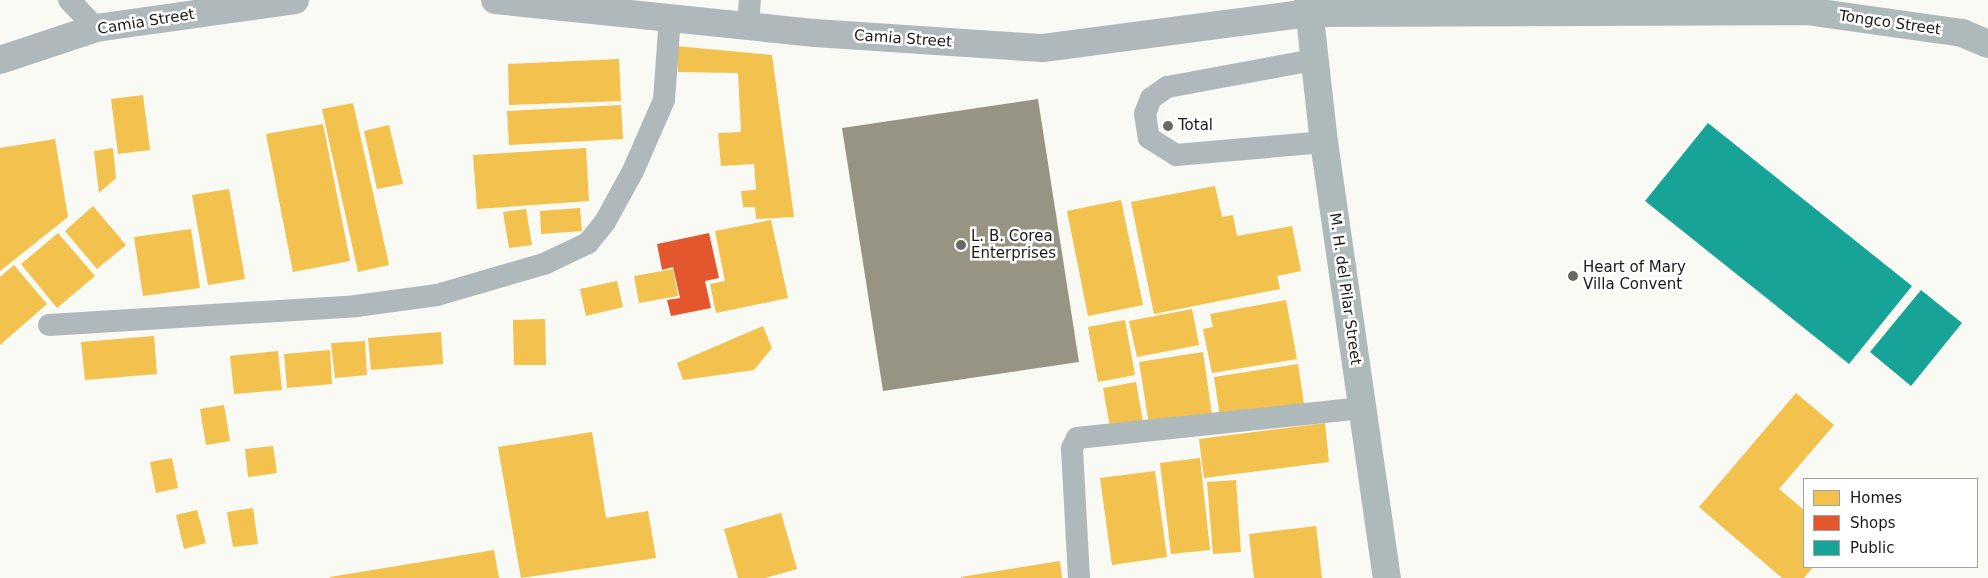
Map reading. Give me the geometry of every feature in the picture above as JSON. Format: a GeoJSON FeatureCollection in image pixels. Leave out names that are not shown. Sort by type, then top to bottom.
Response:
{"type":"FeatureCollection","features":[{"type":"Feature","properties":{"kind":"street","name":"Camia Street"},"geometry":{"type":"LineString","coordinates":[[0,60],[96,28],[295,0]]}},
{"type":"Feature","properties":{"kind":"street","name":"Camia Street"},"geometry":{"type":"LineString","coordinates":[[495,0],[670,17],[749,13],[1043,48],[1309,6]]}},
{"type":"Feature","properties":{"kind":"street","name":"Tongco Street"},"geometry":{"type":"LineString","coordinates":[[1309,6],[1807,5],[1962,33],[1988,44]]}},
{"type":"Feature","properties":{"kind":"street","name":"M. H. del Pilar Street"},"geometry":{"type":"LineString","coordinates":[[1309,6],[1313,60],[1324,142],[1387,578]]}},
{"type":"Feature","properties":{"kind":"lane"},"geometry":{"type":"LineString","coordinates":[[69,0],[96,28]]}},
{"type":"Feature","properties":{"kind":"lane"},"geometry":{"type":"LineString","coordinates":[[49,325],[356,306],[437,295],[544,264],[588,243],[605,222],[633,171],[664,100],[670,17]]}},
{"type":"Feature","properties":{"kind":"lane"},"geometry":{"type":"LineString","coordinates":[[1313,60],[1167,87],[1152,98],[1145,114],[1149,138],[1176,154],[1324,142]]}},
{"type":"Feature","properties":{"kind":"lane"},"geometry":{"type":"LineString","coordinates":[[1079,578],[1072,448],[1077,438],[1362,408]]}},
{"type":"Feature","properties":{"kind":"building: Homes"},"geometry":{"type":"Polygon","coordinates":[[[676,46],[772,55],[794,217],[756,219],[755,207],[743,207],[741,191],[756,190],[754,164],[721,166],[718,133],[741,132],[738,73],[678,72],[676,46]]]}},
{"type":"Feature","properties":{"kind":"building: Homes"},"geometry":{"type":"Polygon","coordinates":[[[619,59],[621,101],[509,105],[508,64],[619,59]]]}},
{"type":"Feature","properties":{"kind":"building: Homes"},"geometry":{"type":"Polygon","coordinates":[[[143,95],[150,150],[118,154],[111,99],[143,95]]]}},
{"type":"Feature","properties":{"kind":"building: Homes"},"geometry":{"type":"Polygon","coordinates":[[[353,103],[389,265],[358,272],[322,109],[353,103]]]}},
{"type":"Feature","properties":{"kind":"building: Homes"},"geometry":{"type":"Polygon","coordinates":[[[621,105],[623,139],[509,145],[507,111],[621,105]]]}},
{"type":"Feature","properties":{"kind":"building: Homes"},"geometry":{"type":"Polygon","coordinates":[[[323,124],[350,261],[293,272],[266,134],[323,124]]]}},
{"type":"Feature","properties":{"kind":"building: Homes"},"geometry":{"type":"Polygon","coordinates":[[[389,125],[403,184],[377,189],[364,131],[389,125]]]}},
{"type":"Feature","properties":{"kind":"building: Homes"},"geometry":{"type":"Polygon","coordinates":[[[55,139],[68,217],[0,271],[0,148],[55,139]]]}},
{"type":"Feature","properties":{"kind":"building: Homes"},"geometry":{"type":"Polygon","coordinates":[[[113,148],[116,178],[99,193],[94,151],[113,148]]]}},
{"type":"Feature","properties":{"kind":"building: Homes"},"geometry":{"type":"Polygon","coordinates":[[[586,148],[589,201],[477,209],[473,155],[586,148]]]}},
{"type":"Feature","properties":{"kind":"building: Homes"},"geometry":{"type":"Polygon","coordinates":[[[1215,186],[1222,217],[1233,215],[1237,236],[1292,226],[1301,271],[1277,276],[1280,289],[1154,314],[1131,202],[1215,186]]]}},
{"type":"Feature","properties":{"kind":"building: Homes"},"geometry":{"type":"Polygon","coordinates":[[[229,189],[245,279],[208,285],[192,195],[229,189]]]}},
{"type":"Feature","properties":{"kind":"building: Homes"},"geometry":{"type":"Polygon","coordinates":[[[1121,200],[1143,305],[1088,316],[1067,211],[1121,200]]]}},
{"type":"Feature","properties":{"kind":"building: Homes"},"geometry":{"type":"Polygon","coordinates":[[[93,206],[126,245],[97,269],[65,231],[93,206]]]}},
{"type":"Feature","properties":{"kind":"building: Homes"},"geometry":{"type":"Polygon","coordinates":[[[580,208],[582,231],[541,234],[540,211],[580,208]]]}},
{"type":"Feature","properties":{"kind":"building: Homes"},"geometry":{"type":"Polygon","coordinates":[[[526,209],[532,245],[509,248],[503,212],[526,209]]]}},
{"type":"Feature","properties":{"kind":"building: Homes"},"geometry":{"type":"Polygon","coordinates":[[[771,220],[788,298],[716,313],[710,284],[725,281],[715,231],[771,220]]]}},
{"type":"Feature","properties":{"kind":"building: Homes"},"geometry":{"type":"Polygon","coordinates":[[[191,229],[200,288],[143,296],[134,237],[191,229]]]}},
{"type":"Feature","properties":{"kind":"building: Homes"},"geometry":{"type":"Polygon","coordinates":[[[58,233],[95,276],[57,308],[21,264],[58,233]]]}},
{"type":"Feature","properties":{"kind":"building: Homes"},"geometry":{"type":"Polygon","coordinates":[[[14,265],[47,304],[0,345],[0,277],[14,265]]]}},
{"type":"Feature","properties":{"kind":"building: Homes"},"geometry":{"type":"Polygon","coordinates":[[[673,269],[678,296],[639,303],[634,276],[673,269]]]}},
{"type":"Feature","properties":{"kind":"building: Homes"},"geometry":{"type":"Polygon","coordinates":[[[617,281],[623,307],[586,316],[580,289],[617,281]]]}},
{"type":"Feature","properties":{"kind":"building: Homes"},"geometry":{"type":"Polygon","coordinates":[[[1286,300],[1297,359],[1212,373],[1203,329],[1213,327],[1210,314],[1286,300]]]}},
{"type":"Feature","properties":{"kind":"building: Homes"},"geometry":{"type":"Polygon","coordinates":[[[1192,309],[1199,345],[1137,357],[1129,321],[1192,309]]]}},
{"type":"Feature","properties":{"kind":"building: Homes"},"geometry":{"type":"Polygon","coordinates":[[[545,319],[546,365],[514,365],[513,320],[545,319]]]}},
{"type":"Feature","properties":{"kind":"building: Homes"},"geometry":{"type":"Polygon","coordinates":[[[1125,320],[1135,375],[1098,382],[1088,327],[1125,320]]]}},
{"type":"Feature","properties":{"kind":"building: Homes"},"geometry":{"type":"Polygon","coordinates":[[[763,326],[772,348],[754,370],[683,380],[677,363],[763,326]]]}},
{"type":"Feature","properties":{"kind":"building: Homes"},"geometry":{"type":"Polygon","coordinates":[[[441,332],[443,364],[371,370],[368,338],[441,332]]]}},
{"type":"Feature","properties":{"kind":"building: Homes"},"geometry":{"type":"Polygon","coordinates":[[[154,336],[157,374],[85,380],[81,342],[154,336]]]}},
{"type":"Feature","properties":{"kind":"building: Homes"},"geometry":{"type":"Polygon","coordinates":[[[365,341],[367,375],[335,378],[331,343],[365,341]]]}},
{"type":"Feature","properties":{"kind":"building: Homes"},"geometry":{"type":"Polygon","coordinates":[[[330,350],[332,384],[287,388],[284,354],[330,350]]]}},
{"type":"Feature","properties":{"kind":"building: Homes"},"geometry":{"type":"Polygon","coordinates":[[[278,351],[282,390],[234,394],[230,356],[278,351]]]}},
{"type":"Feature","properties":{"kind":"building: Homes"},"geometry":{"type":"Polygon","coordinates":[[[1203,352],[1212,415],[1149,425],[1139,362],[1203,352]]]}},
{"type":"Feature","properties":{"kind":"building: Homes"},"geometry":{"type":"Polygon","coordinates":[[[1298,364],[1304,404],[1220,417],[1214,377],[1298,364]]]}},
{"type":"Feature","properties":{"kind":"building: Homes"},"geometry":{"type":"Polygon","coordinates":[[[1136,382],[1143,422],[1110,427],[1103,388],[1136,382]]]}},
{"type":"Feature","properties":{"kind":"building: Homes"},"geometry":{"type":"Polygon","coordinates":[[[1796,393],[1834,425],[1779,489],[1803,509],[1803,568],[1812,568],[1804,578],[1782,578],[1699,507],[1796,393]]]}},
{"type":"Feature","properties":{"kind":"building: Homes"},"geometry":{"type":"Polygon","coordinates":[[[224,405],[230,441],[206,445],[200,409],[224,405]]]}},
{"type":"Feature","properties":{"kind":"building: Homes"},"geometry":{"type":"Polygon","coordinates":[[[1325,423],[1329,462],[1204,478],[1199,439],[1325,423]]]}},
{"type":"Feature","properties":{"kind":"building: Homes"},"geometry":{"type":"Polygon","coordinates":[[[592,432],[606,518],[648,511],[656,558],[521,578],[498,447],[592,432]]]}},
{"type":"Feature","properties":{"kind":"building: Homes"},"geometry":{"type":"Polygon","coordinates":[[[273,446],[277,473],[248,477],[245,449],[273,446]]]}},
{"type":"Feature","properties":{"kind":"building: Homes"},"geometry":{"type":"Polygon","coordinates":[[[172,458],[178,488],[156,493],[150,462],[172,458]]]}},
{"type":"Feature","properties":{"kind":"building: Homes"},"geometry":{"type":"Polygon","coordinates":[[[1200,458],[1210,550],[1171,554],[1160,463],[1200,458]]]}},
{"type":"Feature","properties":{"kind":"building: Homes"},"geometry":{"type":"Polygon","coordinates":[[[1155,471],[1167,557],[1112,565],[1100,478],[1155,471]]]}},
{"type":"Feature","properties":{"kind":"building: Homes"},"geometry":{"type":"Polygon","coordinates":[[[1236,480],[1241,552],[1213,554],[1207,482],[1236,480]]]}},
{"type":"Feature","properties":{"kind":"building: Homes"},"geometry":{"type":"Polygon","coordinates":[[[253,508],[258,544],[233,547],[227,512],[253,508]]]}},
{"type":"Feature","properties":{"kind":"building: Homes"},"geometry":{"type":"Polygon","coordinates":[[[197,510],[206,543],[184,549],[176,515],[197,510]]]}},
{"type":"Feature","properties":{"kind":"building: Homes"},"geometry":{"type":"Polygon","coordinates":[[[781,513],[797,569],[765,578],[738,578],[724,529],[781,513]]]}},
{"type":"Feature","properties":{"kind":"building: Homes"},"geometry":{"type":"Polygon","coordinates":[[[1316,526],[1322,578],[1254,578],[1249,534],[1316,526]]]}},
{"type":"Feature","properties":{"kind":"building: Homes"},"geometry":{"type":"Polygon","coordinates":[[[494,550],[499,578],[330,578],[330,577],[494,550]]]}},
{"type":"Feature","properties":{"kind":"building: Homes"},"geometry":{"type":"Polygon","coordinates":[[[1060,561],[1062,578],[961,578],[961,577],[1060,561]]]}},
{"type":"Feature","properties":{"kind":"building: Shops"},"geometry":{"type":"Polygon","coordinates":[[[709,233],[719,278],[705,281],[711,308],[671,316],[667,300],[680,298],[673,267],[662,270],[657,244],[709,233]]]}},
{"type":"Feature","properties":{"kind":"building: Public"},"geometry":{"type":"Polygon","coordinates":[[[1708,123],[1912,286],[1849,364],[1645,201],[1708,123]]]}},
{"type":"Feature","properties":{"kind":"building: Public"},"geometry":{"type":"Polygon","coordinates":[[[1921,290],[1962,323],[1911,386],[1870,352],[1921,290]]]}},
{"type":"Feature","properties":{"kind":"building: Other","name":"L. B. Corea Enterprises"},"geometry":{"type":"Polygon","coordinates":[[[1038,99],[1079,362],[883,391],[842,128],[1038,99]]]}},
{"type":"Feature","properties":{"kind":"place","name":"Total"},"geometry":{"type":"Point","coordinates":[1168,126]}},
{"type":"Feature","properties":{"kind":"place","name":"L. B. Corea Enterprises"},"geometry":{"type":"Point","coordinates":[961,245]}},
{"type":"Feature","properties":{"kind":"place","name":"Heart of Mary Villa Convent"},"geometry":{"type":"Point","coordinates":[1573,276]}}]}
